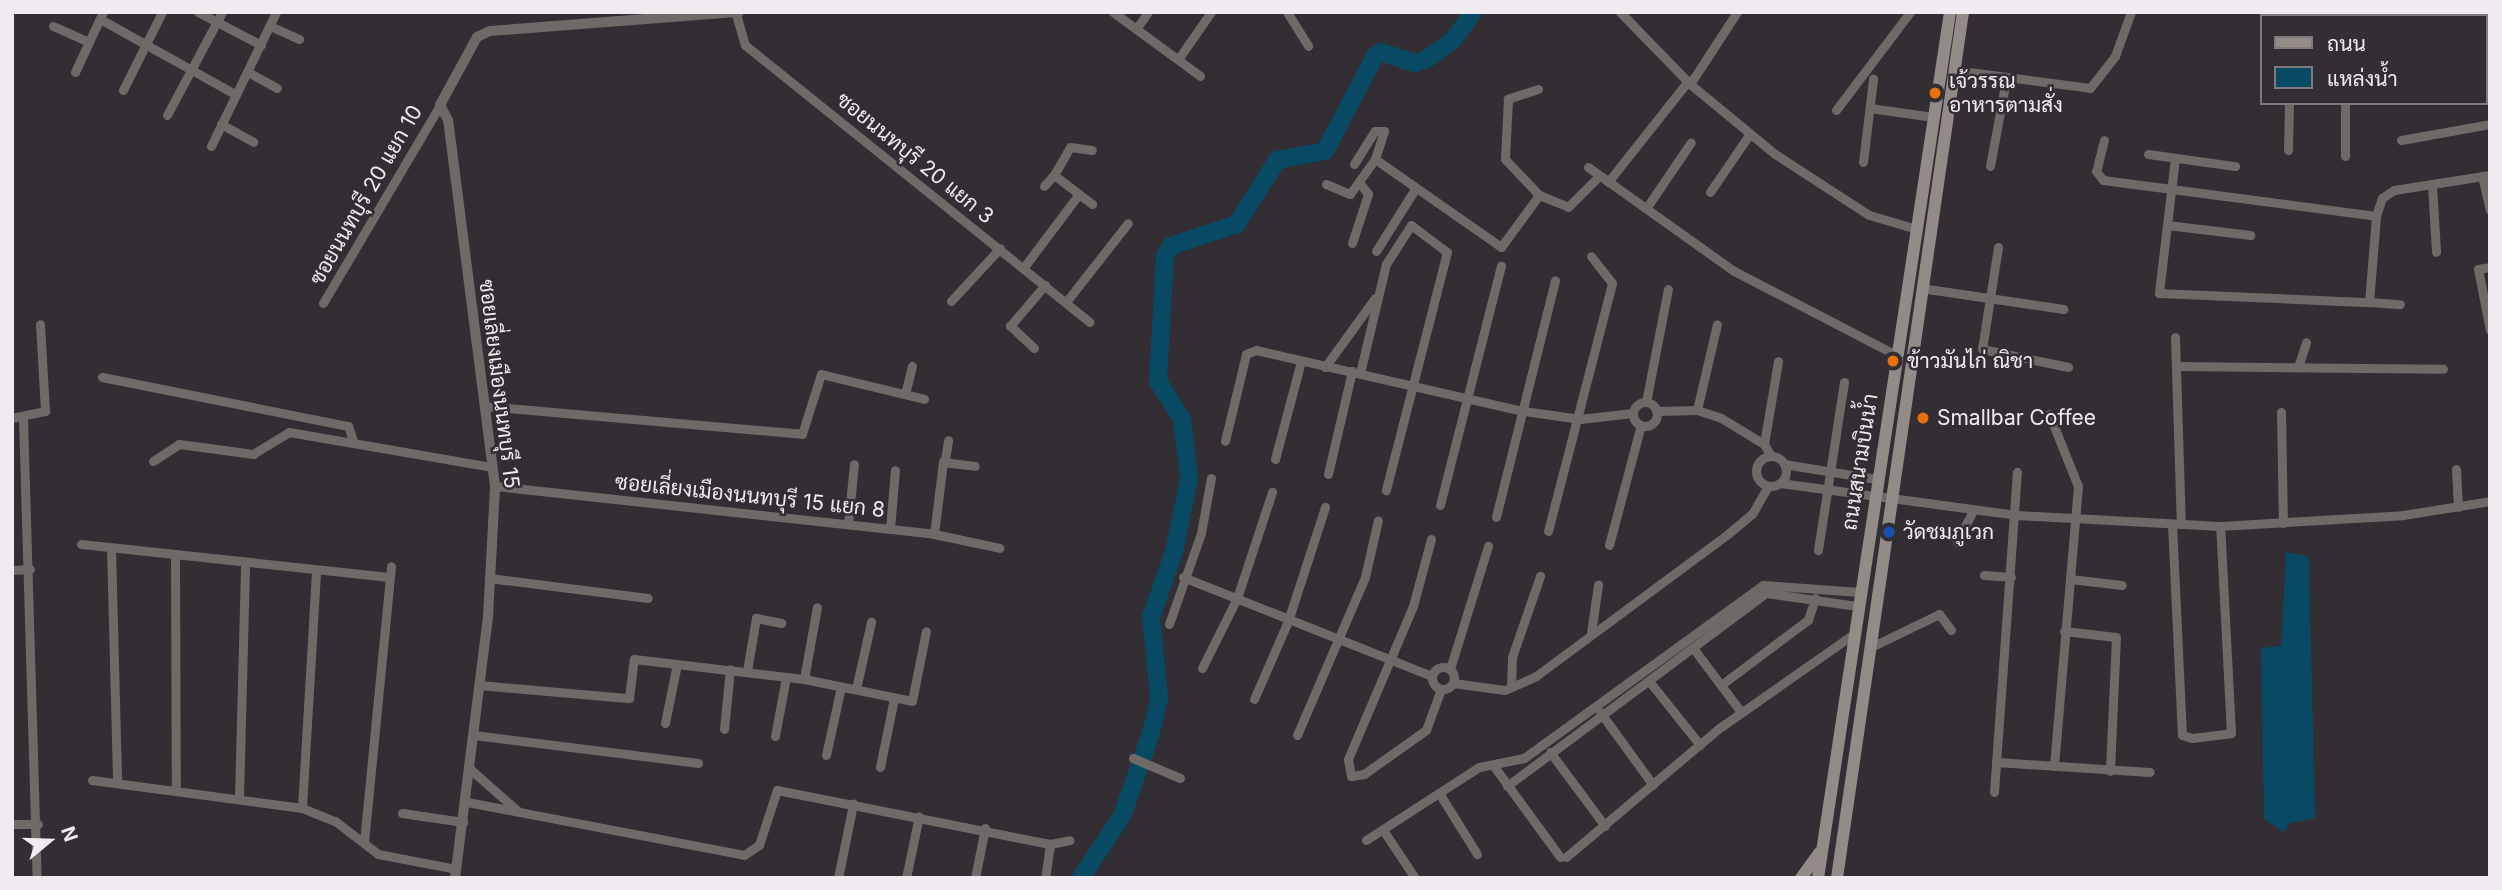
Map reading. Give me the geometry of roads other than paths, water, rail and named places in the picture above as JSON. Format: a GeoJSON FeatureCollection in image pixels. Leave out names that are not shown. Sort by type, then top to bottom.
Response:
{"type":"FeatureCollection","features":[{"type":"Feature","properties":{"kind":"main road","name":"ถนนสนามบินน้ำ"},"geometry":{"type":"LineString","coordinates":[[1818,878],[1872,500],[1950,12]]}},
{"type":"Feature","properties":{"kind":"main road","name":"ถนนสนามบินน้ำ"},"geometry":{"type":"LineString","coordinates":[[1836,878],[1889,502],[1963,12]]}},
{"type":"Feature","properties":{"kind":"main road"},"geometry":{"type":"LineString","coordinates":[[1861,577],[1879,581]]}},
{"type":"Feature","properties":{"kind":"main road"},"geometry":{"type":"LineString","coordinates":[[1857,606],[1875,607]]}},
{"type":"Feature","properties":{"kind":"main road"},"geometry":{"type":"LineString","coordinates":[[1801,878],[1821,850]]}},
{"type":"Feature","properties":{"kind":"street"},"geometry":{"type":"LineString","coordinates":[[122,90],[148,44],[162,12]]}},
{"type":"Feature","properties":{"kind":"street"},"geometry":{"type":"LineString","coordinates":[[198,12],[261,45]]}},
{"type":"Feature","properties":{"kind":"street"},"geometry":{"type":"LineString","coordinates":[[167,115],[222,12]]}},
{"type":"Feature","properties":{"kind":"street"},"geometry":{"type":"LineString","coordinates":[[211,146],[233,93],[248,72],[276,12]]}},
{"type":"Feature","properties":{"kind":"street"},"geometry":{"type":"LineString","coordinates":[[1112,12],[1179,58],[1199,76]]}},
{"type":"Feature","properties":{"kind":"street"},"geometry":{"type":"LineString","coordinates":[[1136,29],[1148,12]]}},
{"type":"Feature","properties":{"kind":"street"},"geometry":{"type":"LineString","coordinates":[[1179,58],[1211,12]]}},
{"type":"Feature","properties":{"kind":"street"},"geometry":{"type":"LineString","coordinates":[[1287,12],[1308,47]]}},
{"type":"Feature","properties":{"kind":"street"},"geometry":{"type":"LineString","coordinates":[[1620,12],[1689,83],[1749,135],[1869,215],[1917,229]]}},
{"type":"Feature","properties":{"kind":"street"},"geometry":{"type":"LineString","coordinates":[[1608,182],[1689,83],[1737,12]]}},
{"type":"Feature","properties":{"kind":"street"},"geometry":{"type":"LineString","coordinates":[[1836,110],[1910,12]]}},
{"type":"Feature","properties":{"kind":"street"},"geometry":{"type":"LineString","coordinates":[[1954,70],[2006,80],[2090,88],[2115,57],[2132,12]]}},
{"type":"Feature","properties":{"kind":"street"},"geometry":{"type":"LineString","coordinates":[[440,105],[483,33],[650,15],[738,13]]}},
{"type":"Feature","properties":{"kind":"street","name":"ซอยนนทบุรี 20 แยก 3"},"geometry":{"type":"LineString","coordinates":[[738,13],[745,45],[1024,267],[1088,322]]}},
{"type":"Feature","properties":{"kind":"street"},"geometry":{"type":"LineString","coordinates":[[75,72],[102,16],[233,93]]}},
{"type":"Feature","properties":{"kind":"street"},"geometry":{"type":"LineString","coordinates":[[53,26],[89,42]]}},
{"type":"Feature","properties":{"kind":"street"},"geometry":{"type":"LineString","coordinates":[[270,26],[299,39]]}},
{"type":"Feature","properties":{"kind":"street"},"geometry":{"type":"LineString","coordinates":[[248,72],[277,88]]}},
{"type":"Feature","properties":{"kind":"street"},"geometry":{"type":"LineString","coordinates":[[1863,162],[1873,79]]}},
{"type":"Feature","properties":{"kind":"street"},"geometry":{"type":"LineString","coordinates":[[1990,166],[2006,80]]}},
{"type":"Feature","properties":{"kind":"street"},"geometry":{"type":"LineString","coordinates":[[1538,89],[1508,99],[1505,153],[1510,170],[1539,195],[1569,207],[1599,176]]}},
{"type":"Feature","properties":{"kind":"street","name":"ซอยนนทบุรี 20 แยก 10"},"geometry":{"type":"LineString","coordinates":[[323,303],[440,105]]}},
{"type":"Feature","properties":{"kind":"street","name":"ซอยเลี่ยงเมืองนนทบุรี 15"},"geometry":{"type":"LineString","coordinates":[[440,105],[448,120],[495,486],[474,735],[456,873]]}},
{"type":"Feature","properties":{"kind":"street"},"geometry":{"type":"LineString","coordinates":[[2288,150],[2289,105]]}},
{"type":"Feature","properties":{"kind":"street"},"geometry":{"type":"LineString","coordinates":[[2345,105],[2345,156]]}},
{"type":"Feature","properties":{"kind":"street"},"geometry":{"type":"LineString","coordinates":[[1870,108],[1933,117]]}},
{"type":"Feature","properties":{"kind":"street"},"geometry":{"type":"LineString","coordinates":[[221,124],[253,142]]}},
{"type":"Feature","properties":{"kind":"street"},"geometry":{"type":"LineString","coordinates":[[2400,140],[2490,124]]}},
{"type":"Feature","properties":{"kind":"street"},"geometry":{"type":"LineString","coordinates":[[1326,184],[1345,196],[1375,159],[1387,135],[1380,130],[1354,164]]}},
{"type":"Feature","properties":{"kind":"street"},"geometry":{"type":"LineString","coordinates":[[1710,192],[1749,135]]}},
{"type":"Feature","properties":{"kind":"street"},"geometry":{"type":"LineString","coordinates":[[2104,141],[2099,178],[2376,216]]}},
{"type":"Feature","properties":{"kind":"street"},"geometry":{"type":"LineString","coordinates":[[1647,206],[1691,142]]}},
{"type":"Feature","properties":{"kind":"street"},"geometry":{"type":"LineString","coordinates":[[1044,186],[1054,175],[1070,147],[1092,150]]}},
{"type":"Feature","properties":{"kind":"street"},"geometry":{"type":"LineString","coordinates":[[2148,154],[2235,166]]}},
{"type":"Feature","properties":{"kind":"street"},"geometry":{"type":"LineString","coordinates":[[2175,158],[2159,293],[2400,304]]}},
{"type":"Feature","properties":{"kind":"street"},"geometry":{"type":"LineString","coordinates":[[1375,159],[1501,247],[1539,195]]}},
{"type":"Feature","properties":{"kind":"street"},"geometry":{"type":"LineString","coordinates":[[1588,167],[1647,206],[1734,271],[1833,328],[1896,355]]}},
{"type":"Feature","properties":{"kind":"street"},"geometry":{"type":"LineString","coordinates":[[1054,175],[1092,204]]}},
{"type":"Feature","properties":{"kind":"street"},"geometry":{"type":"LineString","coordinates":[[2369,302],[2376,216],[2388,193],[2486,175],[2490,210]]}},
{"type":"Feature","properties":{"kind":"street"},"geometry":{"type":"LineString","coordinates":[[1352,243],[1368,194],[1359,182]]}},
{"type":"Feature","properties":{"kind":"street"},"geometry":{"type":"LineString","coordinates":[[2432,184],[2436,252]]}},
{"type":"Feature","properties":{"kind":"street"},"geometry":{"type":"LineString","coordinates":[[1376,251],[1415,189]]}},
{"type":"Feature","properties":{"kind":"street"},"geometry":{"type":"LineString","coordinates":[[1024,267],[1079,194]]}},
{"type":"Feature","properties":{"kind":"street"},"geometry":{"type":"LineString","coordinates":[[1066,302],[1128,223]]}},
{"type":"Feature","properties":{"kind":"street"},"geometry":{"type":"LineString","coordinates":[[1328,474],[1386,264],[1411,225],[1447,252],[1386,490]]}},
{"type":"Feature","properties":{"kind":"street"},"geometry":{"type":"LineString","coordinates":[[2167,225],[2250,235]]}},
{"type":"Feature","properties":{"kind":"street"},"geometry":{"type":"LineString","coordinates":[[1998,247],[1981,344],[1986,353],[2068,367]]}},
{"type":"Feature","properties":{"kind":"street"},"geometry":{"type":"LineString","coordinates":[[951,301],[1000,248]]}},
{"type":"Feature","properties":{"kind":"street"},"geometry":{"type":"LineString","coordinates":[[1548,531],[1580,419],[1612,283],[1591,256]]}},
{"type":"Feature","properties":{"kind":"street"},"geometry":{"type":"LineString","coordinates":[[1440,505],[1500,266]]}},
{"type":"Feature","properties":{"kind":"street"},"geometry":{"type":"LineString","coordinates":[[2490,267],[2478,269],[2490,330]]}},
{"type":"Feature","properties":{"kind":"street"},"geometry":{"type":"LineString","coordinates":[[1496,517],[1555,280]]}},
{"type":"Feature","properties":{"kind":"street"},"geometry":{"type":"LineString","coordinates":[[1034,348],[1010,326],[1045,285]]}},
{"type":"Feature","properties":{"kind":"street"},"geometry":{"type":"LineString","coordinates":[[1921,288],[2063,309]]}},
{"type":"Feature","properties":{"kind":"street"},"geometry":{"type":"LineString","coordinates":[[1225,441],[1246,354],[1256,350],[1300,365],[1356,372],[1467,401],[1523,411],[1580,419],[1633,413],[1646,402],[1668,289]]}},
{"type":"Feature","properties":{"kind":"street"},"geometry":{"type":"LineString","coordinates":[[1325,368],[1379,293]]}},
{"type":"Feature","properties":{"kind":"street"},"geometry":{"type":"LineString","coordinates":[[12,418],[23,418],[45,411],[40,324]]}},
{"type":"Feature","properties":{"kind":"street"},"geometry":{"type":"LineString","coordinates":[[1697,410],[1717,324]]}},
{"type":"Feature","properties":{"kind":"street"},"geometry":{"type":"LineString","coordinates":[[2175,337],[2176,524],[2182,735],[2192,738],[2231,733],[2220,526]]}},
{"type":"Feature","properties":{"kind":"street"},"geometry":{"type":"LineString","coordinates":[[2298,367],[2306,342]]}},
{"type":"Feature","properties":{"kind":"street"},"geometry":{"type":"LineString","coordinates":[[1764,444],[1778,361]]}},
{"type":"Feature","properties":{"kind":"street"},"geometry":{"type":"LineString","coordinates":[[1275,458],[1300,365]]}},
{"type":"Feature","properties":{"kind":"street"},"geometry":{"type":"LineString","coordinates":[[905,394],[912,366]]}},
{"type":"Feature","properties":{"kind":"street"},"geometry":{"type":"LineString","coordinates":[[2176,366],[2444,369]]}},
{"type":"Feature","properties":{"kind":"street"},"geometry":{"type":"LineString","coordinates":[[484,406],[802,434],[809,429],[821,373],[923,399]]}},
{"type":"Feature","properties":{"kind":"street"},"geometry":{"type":"LineString","coordinates":[[102,377],[348,426],[355,443]]}},
{"type":"Feature","properties":{"kind":"street"},"geometry":{"type":"LineString","coordinates":[[1818,550],[1844,382]]}},
{"type":"Feature","properties":{"kind":"street"},"geometry":{"type":"LineString","coordinates":[[1646,402],[1656,411],[1697,410],[1764,444],[1771,456],[1784,464],[1876,479]]}},
{"type":"Feature","properties":{"kind":"street"},"geometry":{"type":"LineString","coordinates":[[1641,425],[1653,423],[1656,411]]}},
{"type":"Feature","properties":{"kind":"street"},"geometry":{"type":"LineString","coordinates":[[2281,412],[2283,523]]}},
{"type":"Feature","properties":{"kind":"street"},"geometry":{"type":"LineString","coordinates":[[1609,545],[1641,425],[1633,413]]}},
{"type":"Feature","properties":{"kind":"street"},"geometry":{"type":"LineString","coordinates":[[2049,414],[2072,462],[2075,520],[2054,766]]}},
{"type":"Feature","properties":{"kind":"street"},"geometry":{"type":"LineString","coordinates":[[23,418],[38,824],[37,878]]}},
{"type":"Feature","properties":{"kind":"street"},"geometry":{"type":"LineString","coordinates":[[153,461],[179,444],[253,454],[289,432],[491,467]]}},
{"type":"Feature","properties":{"kind":"street"},"geometry":{"type":"LineString","coordinates":[[934,534],[948,440]]}},
{"type":"Feature","properties":{"kind":"street"},"geometry":{"type":"LineString","coordinates":[[1768,486],[1756,470],[1771,456]]}},
{"type":"Feature","properties":{"kind":"street"},"geometry":{"type":"LineString","coordinates":[[945,460],[975,466]]}},
{"type":"Feature","properties":{"kind":"street"},"geometry":{"type":"LineString","coordinates":[[848,524],[854,464]]}},
{"type":"Feature","properties":{"kind":"street"},"geometry":{"type":"LineString","coordinates":[[1780,483],[1784,464]]}},
{"type":"Feature","properties":{"kind":"street"},"geometry":{"type":"LineString","coordinates":[[2456,469],[2458,507]]}},
{"type":"Feature","properties":{"kind":"street"},"geometry":{"type":"LineString","coordinates":[[890,529],[895,470]]}},
{"type":"Feature","properties":{"kind":"street"},"geometry":{"type":"LineString","coordinates":[[1994,793],[2017,472]]}},
{"type":"Feature","properties":{"kind":"street"},"geometry":{"type":"LineString","coordinates":[[1169,624],[1201,533],[1211,478]]}},
{"type":"Feature","properties":{"kind":"street"},"geometry":{"type":"LineString","coordinates":[[1431,539],[1391,661],[1348,759],[1351,776],[1359,777],[1426,730],[1441,689],[1453,682],[1483,690],[1511,687],[1729,533],[1752,514],[1768,486],[1780,483],[1872,500],[2016,515],[2220,526],[2458,507],[2490,501]]}},
{"type":"Feature","properties":{"kind":"street","name":"ซอยเลี่ยงเมืองนนทบุรี 15 แยก 8"},"geometry":{"type":"LineString","coordinates":[[495,486],[934,534],[1000,548]]}},
{"type":"Feature","properties":{"kind":"street"},"geometry":{"type":"LineString","coordinates":[[1202,668],[1237,598],[1272,492]]}},
{"type":"Feature","properties":{"kind":"street"},"geometry":{"type":"LineString","coordinates":[[1254,699],[1288,621],[1325,507]]}},
{"type":"Feature","properties":{"kind":"street"},"geometry":{"type":"LineString","coordinates":[[1957,542],[1973,510]]}},
{"type":"Feature","properties":{"kind":"street"},"geometry":{"type":"LineString","coordinates":[[1297,735],[1340,641],[1378,520]]}},
{"type":"Feature","properties":{"kind":"street"},"geometry":{"type":"LineString","coordinates":[[81,544],[245,565],[389,577]]}},
{"type":"Feature","properties":{"kind":"street"},"geometry":{"type":"LineString","coordinates":[[1453,682],[1450,669],[1488,545]]}},
{"type":"Feature","properties":{"kind":"street"},"geometry":{"type":"LineString","coordinates":[[111,548],[117,782]]}},
{"type":"Feature","properties":{"kind":"street"},"geometry":{"type":"LineString","coordinates":[[175,554],[176,789]]}},
{"type":"Feature","properties":{"kind":"street"},"geometry":{"type":"LineString","coordinates":[[239,797],[245,565]]}},
{"type":"Feature","properties":{"kind":"street"},"geometry":{"type":"LineString","coordinates":[[364,842],[391,566]]}},
{"type":"Feature","properties":{"kind":"street"},"geometry":{"type":"LineString","coordinates":[[12,570],[30,569]]}},
{"type":"Feature","properties":{"kind":"street"},"geometry":{"type":"LineString","coordinates":[[302,808],[316,572]]}},
{"type":"Feature","properties":{"kind":"street"},"geometry":{"type":"LineString","coordinates":[[1984,575],[2011,577]]}},
{"type":"Feature","properties":{"kind":"street"},"geometry":{"type":"LineString","coordinates":[[1511,687],[1513,657],[1541,576]]}},
{"type":"Feature","properties":{"kind":"street"},"geometry":{"type":"LineString","coordinates":[[1183,578],[1432,676],[1441,689]]}},
{"type":"Feature","properties":{"kind":"street"},"geometry":{"type":"LineString","coordinates":[[489,579],[648,598]]}},
{"type":"Feature","properties":{"kind":"street"},"geometry":{"type":"LineString","coordinates":[[2070,579],[2122,585]]}},
{"type":"Feature","properties":{"kind":"street"},"geometry":{"type":"LineString","coordinates":[[1591,633],[1598,585]]}},
{"type":"Feature","properties":{"kind":"street"},"geometry":{"type":"LineString","coordinates":[[1507,786],[1526,763],[1765,589],[1859,592]]}},
{"type":"Feature","properties":{"kind":"street"},"geometry":{"type":"LineString","coordinates":[[1765,589],[1814,602],[1857,606]]}},
{"type":"Feature","properties":{"kind":"street"},"geometry":{"type":"LineString","coordinates":[[1721,685],[1808,620],[1816,589]]}},
{"type":"Feature","properties":{"kind":"street"},"geometry":{"type":"LineString","coordinates":[[804,679],[817,607]]}},
{"type":"Feature","properties":{"kind":"street"},"geometry":{"type":"LineString","coordinates":[[1869,648],[1939,614],[1951,630]]}},
{"type":"Feature","properties":{"kind":"street"},"geometry":{"type":"LineString","coordinates":[[747,671],[756,618],[782,623]]}},
{"type":"Feature","properties":{"kind":"street"},"geometry":{"type":"LineString","coordinates":[[856,689],[871,622]]}},
{"type":"Feature","properties":{"kind":"street"},"geometry":{"type":"LineString","coordinates":[[1366,840],[1439,793],[1493,765],[1526,763],[1550,752],[1600,711],[1649,681],[1693,648],[1711,628]]}},
{"type":"Feature","properties":{"kind":"street"},"geometry":{"type":"LineString","coordinates":[[479,685],[629,698],[634,659],[804,679],[912,701],[926,631]]}},
{"type":"Feature","properties":{"kind":"street"},"geometry":{"type":"LineString","coordinates":[[2064,631],[2116,637],[2110,771]]}},
{"type":"Feature","properties":{"kind":"street"},"geometry":{"type":"LineString","coordinates":[[1493,765],[1563,857],[1605,826],[1741,712],[1852,635]]}},
{"type":"Feature","properties":{"kind":"street"},"geometry":{"type":"LineString","coordinates":[[1693,648],[1741,712]]}},
{"type":"Feature","properties":{"kind":"street"},"geometry":{"type":"LineString","coordinates":[[665,723],[677,664]]}},
{"type":"Feature","properties":{"kind":"street"},"geometry":{"type":"LineString","coordinates":[[1432,676],[1437,668],[1450,669]]}},
{"type":"Feature","properties":{"kind":"street"},"geometry":{"type":"LineString","coordinates":[[724,729],[730,669]]}},
{"type":"Feature","properties":{"kind":"street"},"geometry":{"type":"LineString","coordinates":[[775,736],[786,677]]}},
{"type":"Feature","properties":{"kind":"street"},"geometry":{"type":"LineString","coordinates":[[1649,681],[1700,745]]}},
{"type":"Feature","properties":{"kind":"street"},"geometry":{"type":"LineString","coordinates":[[826,755],[841,687]]}},
{"type":"Feature","properties":{"kind":"street"},"geometry":{"type":"LineString","coordinates":[[880,767],[894,698]]}},
{"type":"Feature","properties":{"kind":"street"},"geometry":{"type":"LineString","coordinates":[[1600,711],[1653,785]]}},
{"type":"Feature","properties":{"kind":"street"},"geometry":{"type":"LineString","coordinates":[[474,735],[698,763]]}},
{"type":"Feature","properties":{"kind":"street"},"geometry":{"type":"LineString","coordinates":[[1550,752],[1605,826]]}},
{"type":"Feature","properties":{"kind":"street"},"geometry":{"type":"LineString","coordinates":[[1135,758],[1147,760],[1180,778]]}},
{"type":"Feature","properties":{"kind":"street"},"geometry":{"type":"LineString","coordinates":[[1996,762],[2150,772]]}},
{"type":"Feature","properties":{"kind":"street"},"geometry":{"type":"LineString","coordinates":[[470,769],[519,812]]}},
{"type":"Feature","properties":{"kind":"street"},"geometry":{"type":"LineString","coordinates":[[92,780],[239,797],[302,808],[387,857],[456,873]]}},
{"type":"Feature","properties":{"kind":"street"},"geometry":{"type":"LineString","coordinates":[[467,802],[744,855],[759,845],[777,790],[985,828],[1050,844],[1070,840]]}},
{"type":"Feature","properties":{"kind":"street"},"geometry":{"type":"LineString","coordinates":[[1439,793],[1477,854]]}},
{"type":"Feature","properties":{"kind":"street"},"geometry":{"type":"LineString","coordinates":[[838,878],[853,804]]}},
{"type":"Feature","properties":{"kind":"street"},"geometry":{"type":"LineString","coordinates":[[402,813],[463,822]]}},
{"type":"Feature","properties":{"kind":"street"},"geometry":{"type":"LineString","coordinates":[[906,878],[919,816]]}},
{"type":"Feature","properties":{"kind":"street"},"geometry":{"type":"LineString","coordinates":[[12,824],[38,824]]}},
{"type":"Feature","properties":{"kind":"street"},"geometry":{"type":"LineString","coordinates":[[975,878],[985,828]]}},
{"type":"Feature","properties":{"kind":"street"},"geometry":{"type":"LineString","coordinates":[[1383,830],[1415,878]]}},
{"type":"Feature","properties":{"kind":"street"},"geometry":{"type":"LineString","coordinates":[[1045,878],[1050,844]]}},
{"type":"Feature","properties":{"kind":"water"},"geometry":{"type":"Polygon","coordinates":[[[2286,552],[2309,557],[2315,818],[2290,823],[2284,832],[2264,819],[2261,648],[2281,646],[2286,552]]]}},
{"type":"Feature","properties":{"kind":"waterway"},"geometry":{"type":"LineString","coordinates":[[1081,878],[1122,816],[1151,733],[1159,697],[1151,617],[1174,552],[1189,479],[1182,419],[1158,381],[1165,256],[1171,246],[1237,224],[1277,160],[1325,151],[1375,56],[1381,52],[1415,63],[1427,59],[1453,40],[1473,12]]}},
{"type":"Feature","properties":{"kind":"place","name":"เจ้วรรณ อาหารตามสั่ง"},"geometry":{"type":"Point","coordinates":[1935,93]}},
{"type":"Feature","properties":{"kind":"place","name":"ข้าวมันไก่ ณิชา"},"geometry":{"type":"Point","coordinates":[1893,361]}},
{"type":"Feature","properties":{"kind":"place","name":"Smallbar Coffee"},"geometry":{"type":"Point","coordinates":[1923,418]}},
{"type":"Feature","properties":{"kind":"place","name":"วัดชมภูเวก"},"geometry":{"type":"Point","coordinates":[1889,532]}}]}
